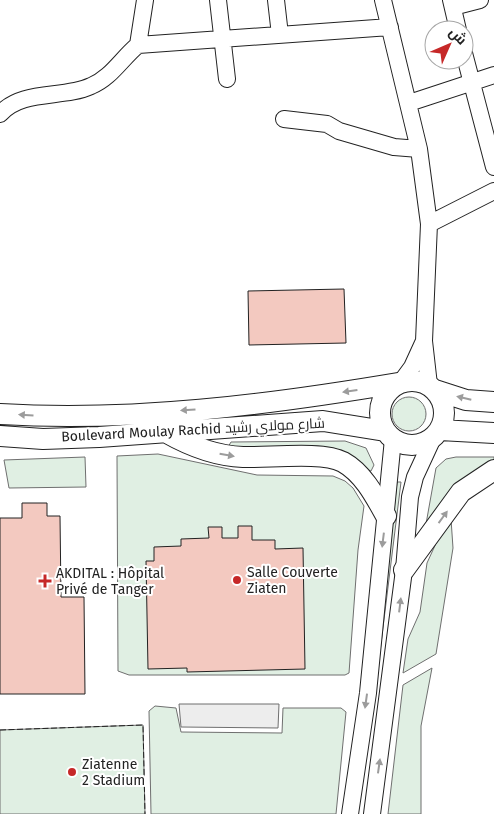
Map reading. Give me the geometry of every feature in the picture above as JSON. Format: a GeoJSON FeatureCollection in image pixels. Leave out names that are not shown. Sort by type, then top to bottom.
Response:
{"type":"FeatureCollection","features":[{"type":"Feature","properties":{"kind":"main road"},"geometry":{"type":"LineString","coordinates":[[432,387],[442,399],[444,409],[444,420],[436,434],[424,443],[413,445],[402,444],[389,435],[380,421],[382,399],[399,382],[420,381],[466,400],[494,402]]}},
{"type":"Feature","properties":{"kind":"main road","name":"Boulevard Moulay Rachid شارع مولاي رشيد"},"geometry":{"type":"LineString","coordinates":[[0,414],[98,416],[222,408],[399,382]]}},
{"type":"Feature","properties":{"kind":"main road","name":"Boulevard Moulay Rachid شارع مولاي رشيد"},"geometry":{"type":"LineString","coordinates":[[0,436],[43,439],[323,421],[389,435]]}},
{"type":"Feature","properties":{"kind":"main road"},"geometry":{"type":"LineString","coordinates":[[165,432],[197,447],[225,455],[242,457],[327,457],[342,461],[362,479],[386,516]]}},
{"type":"Feature","properties":{"kind":"main road"},"geometry":{"type":"LineString","coordinates":[[436,434],[494,433]]}},
{"type":"Feature","properties":{"kind":"main road"},"geometry":{"type":"LineString","coordinates":[[404,570],[461,492],[494,470]]}},
{"type":"Feature","properties":{"kind":"street"},"geometry":{"type":"LineString","coordinates":[[0,114],[13,102],[90,87],[107,76],[138,45],[145,0]]}},
{"type":"Feature","properties":{"kind":"street"},"geometry":{"type":"LineString","coordinates":[[218,0],[227,79]]}},
{"type":"Feature","properties":{"kind":"street"},"geometry":{"type":"LineString","coordinates":[[276,0],[280,35]]}},
{"type":"Feature","properties":{"kind":"street"},"geometry":{"type":"LineString","coordinates":[[456,20],[452,4],[480,0]]}},
{"type":"Feature","properties":{"kind":"street"},"geometry":{"type":"LineString","coordinates":[[386,2],[390,27],[419,149],[429,224],[424,341],[432,387]]}},
{"type":"Feature","properties":{"kind":"street"},"geometry":{"type":"LineString","coordinates":[[138,45],[390,27]]}},
{"type":"Feature","properties":{"kind":"street"},"geometry":{"type":"LineString","coordinates":[[468,70],[494,167]]}},
{"type":"Feature","properties":{"kind":"street"},"geometry":{"type":"LineString","coordinates":[[409,103],[494,76]]}},
{"type":"Feature","properties":{"kind":"street"},"geometry":{"type":"LineString","coordinates":[[284,119],[327,124],[339,131],[394,147],[419,149]]}},
{"type":"Feature","properties":{"kind":"street"},"geometry":{"type":"LineString","coordinates":[[429,224],[494,191]]}},
{"type":"Feature","properties":{"kind":"street"},"geometry":{"type":"LineString","coordinates":[[399,382],[412,367],[424,341]]}},
{"type":"Feature","properties":{"kind":"street"},"geometry":{"type":"LineString","coordinates":[[372,814],[404,570],[410,497],[415,477],[436,434]]}},
{"type":"Feature","properties":{"kind":"street"},"geometry":{"type":"LineString","coordinates":[[350,814],[368,693],[386,516],[389,435]]}},
{"type":"Feature","properties":{"kind":"green space"},"geometry":{"type":"Polygon","coordinates":[[[409,397],[421,402],[426,414],[421,426],[409,431],[397,426],[392,414],[397,402],[409,397]]]}},
{"type":"Feature","properties":{"kind":"green space"},"geometry":{"type":"Polygon","coordinates":[[[345,441],[366,448],[374,465],[371,471],[228,447],[231,442],[345,441]]]}},
{"type":"Feature","properties":{"kind":"green space","name":"Salle Couverte Ziaten"},"geometry":{"type":"Polygon","coordinates":[[[158,454],[257,475],[333,476],[345,481],[353,488],[364,506],[358,550],[349,673],[345,675],[129,675],[118,671],[117,456],[158,454]]]}},
{"type":"Feature","properties":{"kind":"green space"},"geometry":{"type":"Polygon","coordinates":[[[85,457],[86,487],[9,488],[4,460],[85,457]]]}},
{"type":"Feature","properties":{"kind":"green space"},"geometry":{"type":"Polygon","coordinates":[[[456,457],[494,457],[494,464],[426,524],[436,468],[446,459],[456,457]]]}},
{"type":"Feature","properties":{"kind":"green space"},"geometry":{"type":"Polygon","coordinates":[[[397,482],[401,482],[378,668],[377,667],[397,482]]]}},
{"type":"Feature","properties":{"kind":"green space"},"geometry":{"type":"Polygon","coordinates":[[[451,519],[453,548],[436,654],[403,673],[408,639],[420,612],[427,563],[438,539],[451,519]]]}},
{"type":"Feature","properties":{"kind":"green space"},"geometry":{"type":"Polygon","coordinates":[[[432,668],[421,726],[421,814],[388,814],[403,685],[432,668]]]}},
{"type":"Feature","properties":{"kind":"green space"},"geometry":{"type":"Polygon","coordinates":[[[155,706],[176,708],[181,732],[282,733],[283,708],[341,708],[346,712],[336,814],[151,814],[149,711],[155,706]]]}},
{"type":"Feature","properties":{"kind":"green space","name":"Ziatenne 2 Stadium"},"geometry":{"type":"Polygon","coordinates":[[[143,725],[145,814],[0,814],[0,730],[143,725]]]}},
{"type":"Feature","properties":{"kind":"shaded area"},"geometry":{"type":"Polygon","coordinates":[[[179,704],[279,704],[278,728],[181,727],[179,704]]]}},
{"type":"Feature","properties":{"kind":"building"},"geometry":{"type":"Polygon","coordinates":[[[344,289],[346,343],[249,345],[248,291],[344,289]]]}},
{"type":"Feature","properties":{"kind":"building"},"geometry":{"type":"Polygon","coordinates":[[[22,503],[47,503],[47,516],[60,516],[61,597],[84,597],[85,694],[0,694],[0,518],[22,518],[22,503]]]}},
{"type":"Feature","properties":{"kind":"building"},"geometry":{"type":"Polygon","coordinates":[[[238,526],[252,526],[252,540],[275,540],[275,549],[303,548],[305,669],[187,672],[187,668],[148,669],[146,561],[154,561],[154,547],[181,546],[181,539],[209,538],[208,527],[222,527],[222,538],[238,538],[238,526]]]}},
{"type":"Feature","properties":{"kind":"fence"},"geometry":{"type":"LineString","coordinates":[[0,730],[143,725],[145,814]]}},
{"type":"Feature","properties":{"kind":"place","name":"Salle Couverte Ziaten"},"geometry":{"type":"Point","coordinates":[237,580]}},
{"type":"Feature","properties":{"kind":"place","name":"AKDITAL : Hôpital Privé de Tanger"},"geometry":{"type":"Point","coordinates":[45,581]}},
{"type":"Feature","properties":{"kind":"place","name":"Ziatenne 2 Stadium"},"geometry":{"type":"Point","coordinates":[72,772]}}]}
